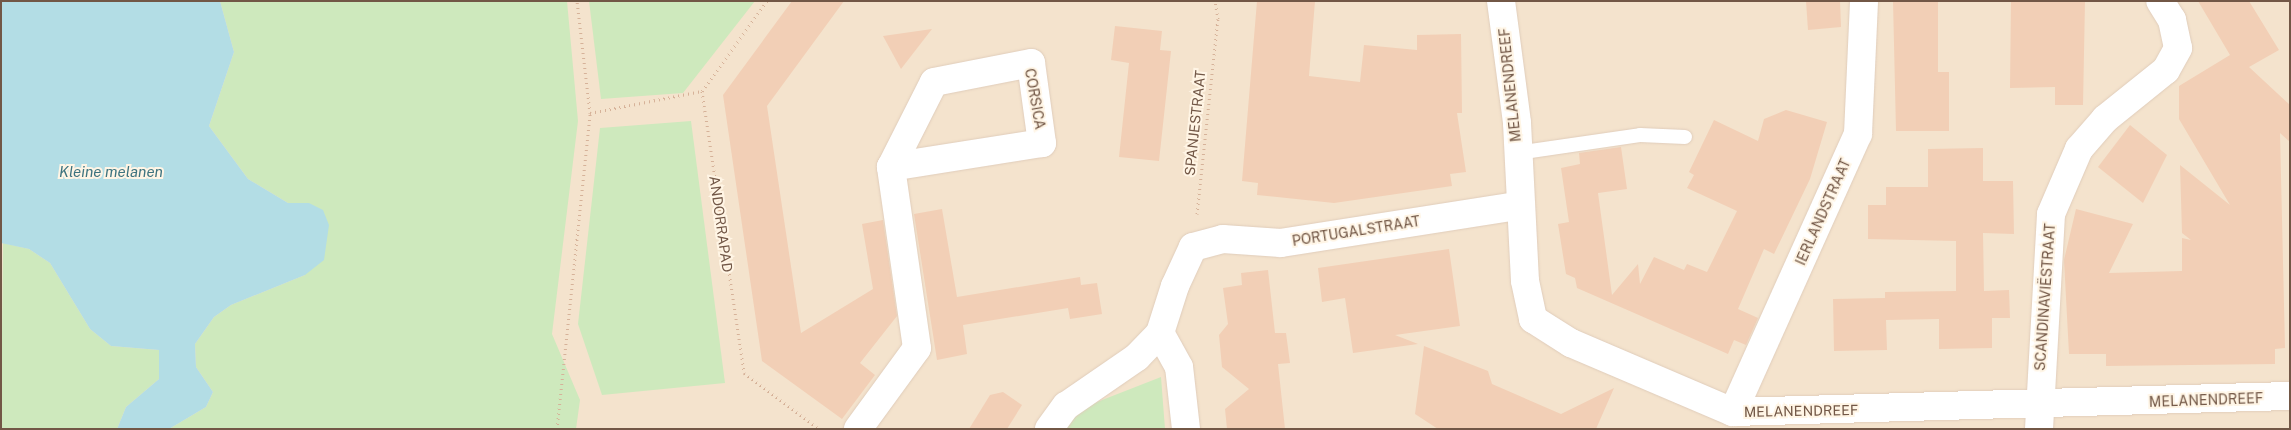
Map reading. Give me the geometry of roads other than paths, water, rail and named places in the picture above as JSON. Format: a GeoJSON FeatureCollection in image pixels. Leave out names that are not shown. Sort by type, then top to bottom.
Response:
{"type":"FeatureCollection","features":[{"type":"Feature","properties":{"kind":"street","name":"MELANENDREEF"},"geometry":{"type":"LineString","coordinates":[[1501,1],[1517,153],[1518,206],[1533,319],[1571,343],[1734,412],[2039,417],[2290,396]]}},
{"type":"Feature","properties":{"kind":"street","name":"IERLANDSTRAAT"},"geometry":{"type":"LineString","coordinates":[[1734,412],[1858,134],[1864,1]]}},
{"type":"Feature","properties":{"kind":"street","name":"SCANDINAVIËSTRAAT"},"geometry":{"type":"LineString","coordinates":[[2039,417],[2051,214],[2079,149],[2106,118],[2166,70],[2178,48],[2172,20],[2160,1]]}},
{"type":"Feature","properties":{"kind":"street","name":"CORSICA"},"geometry":{"type":"LineString","coordinates":[[1031,62],[1042,143],[891,167],[934,82],[1031,62]]}},
{"type":"Feature","properties":{"kind":"street"},"geometry":{"type":"LineString","coordinates":[[858,429],[917,348],[891,167]]}},
{"type":"Feature","properties":{"kind":"street","name":"PORTUGALSTRAAT"},"geometry":{"type":"LineString","coordinates":[[1160,333],[1174,286],[1193,247],[1223,239],[1281,243],[1518,206]]}},
{"type":"Feature","properties":{"kind":"street"},"geometry":{"type":"LineString","coordinates":[[1049,429],[1066,406],[1137,357],[1160,333],[1179,367],[1186,429]]}},
{"type":"Feature","properties":{"kind":"lane"},"geometry":{"type":"LineString","coordinates":[[1517,153],[1640,135],[1685,137]]}},
{"type":"Feature","properties":{"kind":"water","name":"Kleine melanen"},"geometry":{"type":"Polygon","coordinates":[[[1,1],[220,1],[234,52],[209,126],[248,179],[288,203],[309,203],[323,210],[329,225],[324,260],[305,275],[231,305],[214,317],[195,344],[196,367],[213,392],[206,407],[169,429],[117,429],[126,407],[159,379],[159,350],[111,346],[90,329],[50,263],[29,249],[1,243],[1,1]]]}}]}
